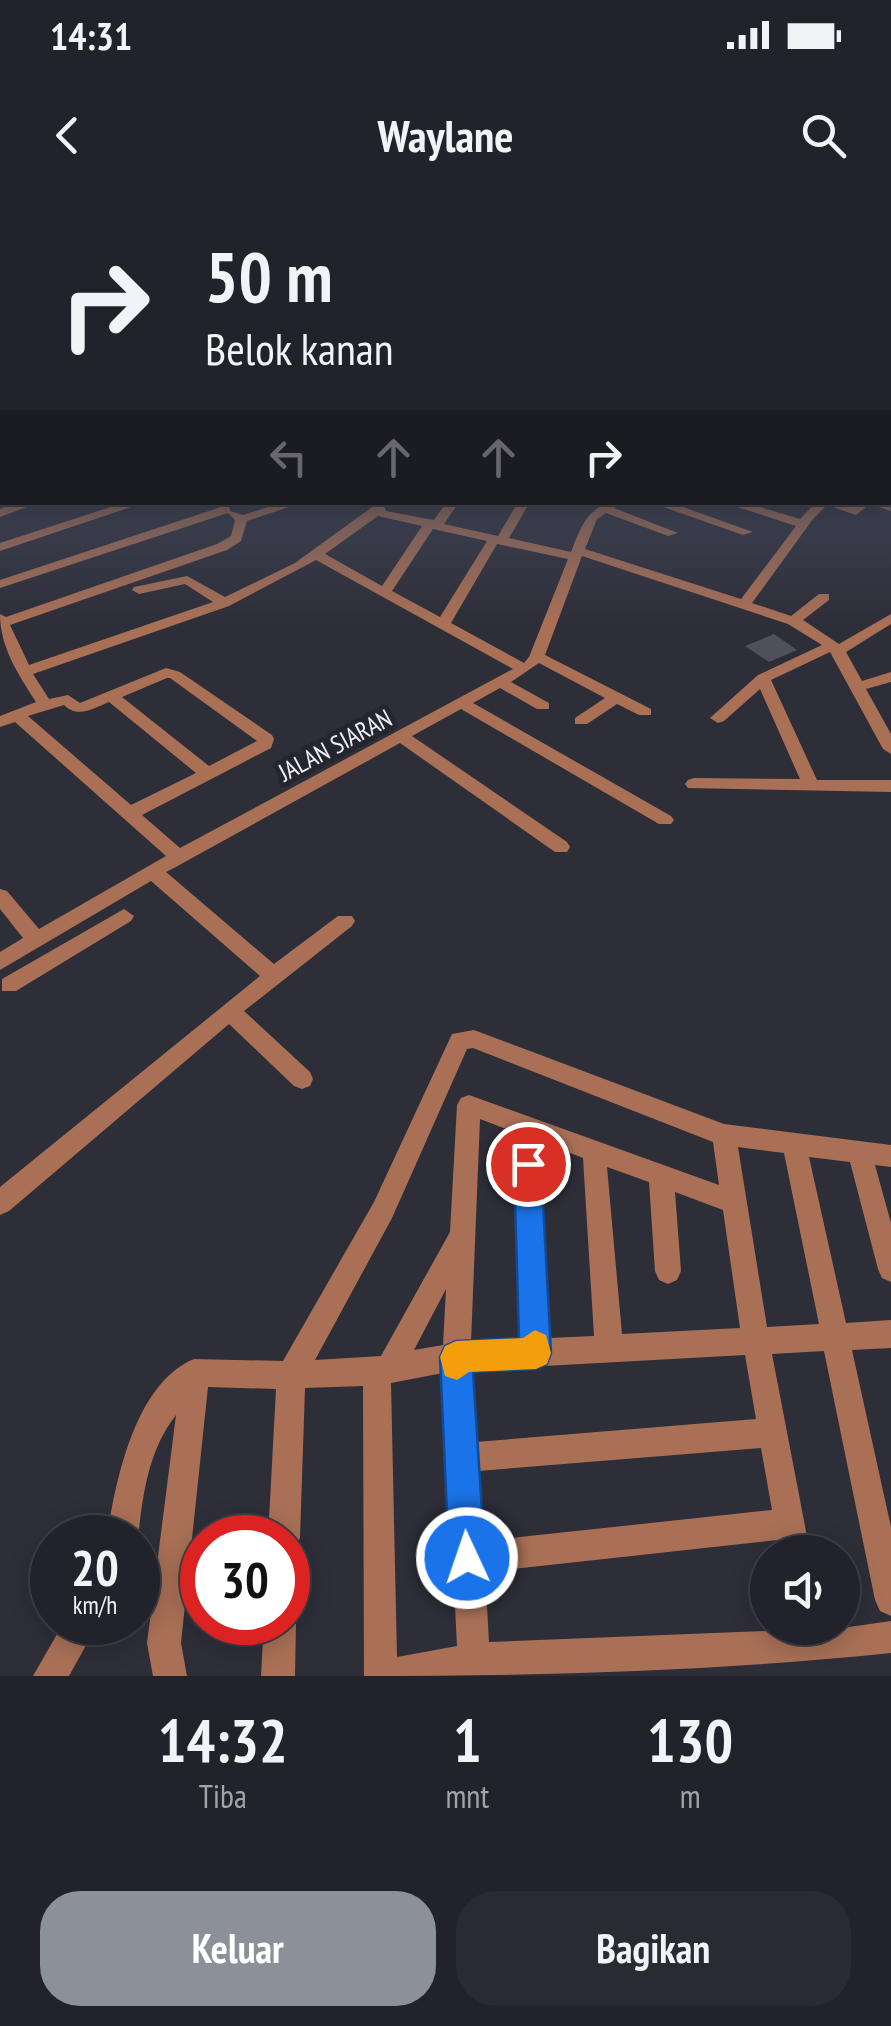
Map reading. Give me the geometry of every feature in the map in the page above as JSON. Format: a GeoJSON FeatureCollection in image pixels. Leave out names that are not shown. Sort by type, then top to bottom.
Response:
{"type":"FeatureCollection","features":[{"type":"Feature","properties":{"kind":"street"},"geometry":{"type":"LineString","coordinates":[[0,513],[25,505]]}},
{"type":"Feature","properties":{"kind":"street"},"geometry":{"type":"LineString","coordinates":[[0,546],[130,505]]}},
{"type":"Feature","properties":{"kind":"street"},"geometry":{"type":"LineString","coordinates":[[242,520],[289,505]]}},
{"type":"Feature","properties":{"kind":"street"},"geometry":{"type":"LineString","coordinates":[[385,592],[450,505]]}},
{"type":"Feature","properties":{"kind":"street"},"geometry":{"type":"LineString","coordinates":[[443,624],[522,505]]}},
{"type":"Feature","properties":{"kind":"street"},"geometry":{"type":"LineString","coordinates":[[665,505],[746,532]]}},
{"type":"Feature","properties":{"kind":"street"},"geometry":{"type":"LineString","coordinates":[[738,505],[803,524]]}},
{"type":"Feature","properties":{"kind":"street"},"geometry":{"type":"LineString","coordinates":[[744,605],[803,524],[824,505]]}},
{"type":"Feature","properties":{"kind":"street"},"geometry":{"type":"LineString","coordinates":[[837,505],[857,511],[862,505]]}},
{"type":"Feature","properties":{"kind":"street"},"geometry":{"type":"LineString","coordinates":[[0,584],[220,506],[242,520]]}},
{"type":"Feature","properties":{"kind":"street"},"geometry":{"type":"LineString","coordinates":[[0,675],[224,603],[316,555],[379,506],[498,540],[577,554],[793,621],[836,648],[891,749]]}},
{"type":"Feature","properties":{"kind":"street"},"geometry":{"type":"LineString","coordinates":[[530,663],[587,526],[602,507],[672,532]]}},
{"type":"Feature","properties":{"kind":"street"},"geometry":{"type":"LineString","coordinates":[[44,704],[3,628],[222,547],[237,538],[242,520]]}},
{"type":"Feature","properties":{"kind":"street"},"geometry":{"type":"LineString","coordinates":[[316,555],[443,624],[645,712]]}},
{"type":"Feature","properties":{"kind":"street"},"geometry":{"type":"LineString","coordinates":[[136,592],[187,580],[224,603]]}},
{"type":"Feature","properties":{"kind":"street"},"geometry":{"type":"LineString","coordinates":[[793,621],[824,597]]}},
{"type":"Feature","properties":{"kind":"street"},"geometry":{"type":"LineString","coordinates":[[718,718],[763,678],[836,648],[891,618]]}},
{"type":"Feature","properties":{"kind":"street","name":"JALAN SIARAN"},"geometry":{"type":"LineString","coordinates":[[0,962],[179,857],[464,704],[530,663]]}},
{"type":"Feature","properties":{"kind":"street"},"geometry":{"type":"LineString","coordinates":[[131,813],[265,744],[266,738],[174,675],[159,674],[82,708],[68,700],[44,704],[9,719],[131,813],[179,857]]}},
{"type":"Feature","properties":{"kind":"street"},"geometry":{"type":"LineString","coordinates":[[858,686],[891,677]]}},
{"type":"Feature","properties":{"kind":"street"},"geometry":{"type":"LineString","coordinates":[[763,678],[811,784]]}},
{"type":"Feature","properties":{"kind":"street"},"geometry":{"type":"LineString","coordinates":[[502,682],[543,706]]}},
{"type":"Feature","properties":{"kind":"street"},"geometry":{"type":"LineString","coordinates":[[109,694],[206,773]]}},
{"type":"Feature","properties":{"kind":"street"},"geometry":{"type":"LineString","coordinates":[[581,721],[616,697]]}},
{"type":"Feature","properties":{"kind":"street"},"geometry":{"type":"LineString","coordinates":[[464,704],[664,820]]}},
{"type":"Feature","properties":{"kind":"street"},"geometry":{"type":"LineString","coordinates":[[402,737],[562,847]]}},
{"type":"Feature","properties":{"kind":"street"},"geometry":{"type":"LineString","coordinates":[[694,784],[891,786]]}},
{"type":"Feature","properties":{"kind":"street"},"geometry":{"type":"LineString","coordinates":[[153,872],[274,976]]}},
{"type":"Feature","properties":{"kind":"street"},"geometry":{"type":"LineString","coordinates":[[0,896],[36,940]]}},
{"type":"Feature","properties":{"kind":"street"},"geometry":{"type":"LineString","coordinates":[[84,912],[102,930]]}},
{"type":"Feature","properties":{"kind":"street"},"geometry":{"type":"LineString","coordinates":[[3,982],[124,916]]}},
{"type":"Feature","properties":{"kind":"street"},"geometry":{"type":"LineString","coordinates":[[0,1203],[229,1011],[345,921]]}},
{"type":"Feature","properties":{"kind":"street"},"geometry":{"type":"LineString","coordinates":[[229,1011],[302,1079]]}},
{"type":"Feature","properties":{"kind":"street"},"geometry":{"type":"LineString","coordinates":[[285,1515],[291,1375],[383,1210],[434,1091],[460,1042],[474,1039],[724,1135],[891,1156]]}},
{"type":"Feature","properties":{"kind":"street"},"geometry":{"type":"LineString","coordinates":[[434,1091],[734,1202]]}},
{"type":"Feature","properties":{"kind":"street"},"geometry":{"type":"LineString","coordinates":[[470,1105],[456,1357],[474,1659]]}},
{"type":"Feature","properties":{"kind":"street"},"geometry":{"type":"LineString","coordinates":[[526,1126],[536,1353]]}},
{"type":"Feature","properties":{"kind":"street"},"geometry":{"type":"LineString","coordinates":[[724,1135],[791,1535]]}},
{"type":"Feature","properties":{"kind":"street"},"geometry":{"type":"LineString","coordinates":[[794,1144],[891,1600]]}},
{"type":"Feature","properties":{"kind":"street"},"geometry":{"type":"LineString","coordinates":[[594,1149],[609,1349]]}},
{"type":"Feature","properties":{"kind":"street"},"geometry":{"type":"LineString","coordinates":[[859,1152],[891,1269]]}},
{"type":"Feature","properties":{"kind":"street"},"geometry":{"type":"LineString","coordinates":[[661,1176],[668,1271]]}},
{"type":"Feature","properties":{"kind":"street"},"geometry":{"type":"LineString","coordinates":[[381,1676],[383,1370],[460,1236]]}},
{"type":"Feature","properties":{"kind":"street"},"geometry":{"type":"LineString","coordinates":[[125,1515],[132,1466],[140,1444],[172,1395],[194,1372],[291,1375],[383,1370],[456,1357],[891,1334]]}},
{"type":"Feature","properties":{"kind":"street"},"geometry":{"type":"LineString","coordinates":[[170,1676],[164,1642],[194,1372]]}},
{"type":"Feature","properties":{"kind":"street"},"geometry":{"type":"LineString","coordinates":[[462,1458],[773,1432]]}},
{"type":"Feature","properties":{"kind":"street"},"geometry":{"type":"LineString","coordinates":[[467,1558],[750,1541]]}},
{"type":"Feature","properties":{"kind":"street"},"geometry":{"type":"LineString","coordinates":[[860,1637],[891,1637]]}},
{"type":"Feature","properties":{"kind":"street"},"geometry":{"type":"LineString","coordinates":[[389,1676],[474,1659],[750,1640]]}},
{"type":"Feature","properties":{"kind":"street"},"geometry":{"type":"LineString","coordinates":[[50,1676],[69,1645]]}},
{"type":"Feature","properties":{"kind":"street"},"geometry":{"type":"LineString","coordinates":[[278,1676],[279,1645]]}},
{"type":"Feature","properties":{"kind":"building"},"geometry":{"type":"Polygon","coordinates":[[[774,634],[797,650],[769,662],[745,646],[774,634]]]}},
{"type":"Feature","properties":{"kind":"slow traffic"},"geometry":{"type":"LineString","coordinates":[[457,1365],[456,1357],[536,1353],[535,1346]]}},
{"type":"Feature","properties":{"kind":"route"},"geometry":{"type":"LineString","coordinates":[[467,1558],[456,1357],[536,1353],[528,1164]]}}]}
